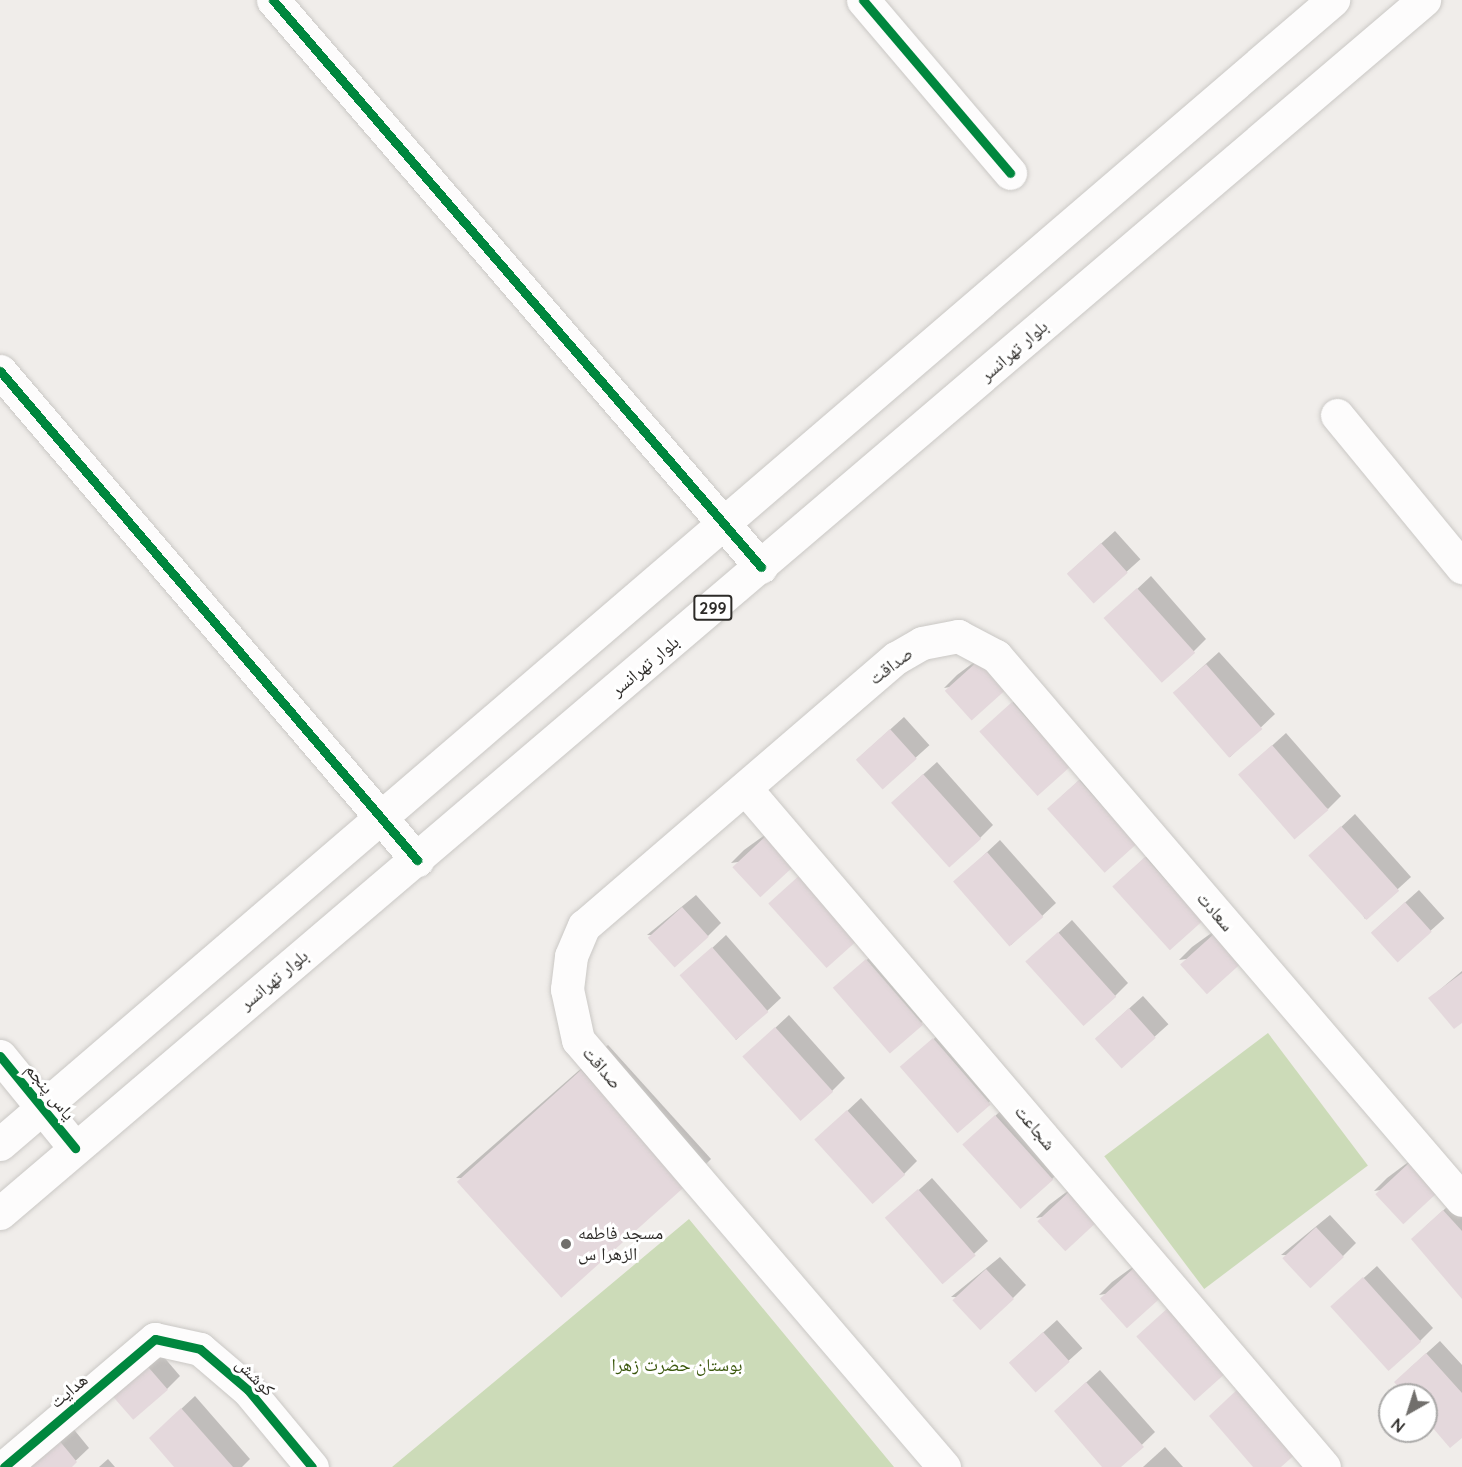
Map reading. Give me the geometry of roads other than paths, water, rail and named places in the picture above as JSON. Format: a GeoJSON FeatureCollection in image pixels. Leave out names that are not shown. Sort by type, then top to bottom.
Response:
{"type":"FeatureCollection","features":[{"type":"Feature","properties":{"kind":"main road"},"geometry":{"type":"LineString","coordinates":[[273,0],[761,567]]}},
{"type":"Feature","properties":{"kind":"main road"},"geometry":{"type":"LineString","coordinates":[[862,0],[1010,173]]}},
{"type":"Feature","properties":{"kind":"main road"},"geometry":{"type":"LineString","coordinates":[[0,1144],[1333,0]]}},
{"type":"Feature","properties":{"kind":"main road","name":"بلوار تهرانسر"},"geometry":{"type":"LineString","coordinates":[[0,1213],[1424,0]]}},
{"type":"Feature","properties":{"kind":"main road"},"geometry":{"type":"LineString","coordinates":[[0,371],[417,860]]}},
{"type":"Feature","properties":{"kind":"main road"},"geometry":{"type":"LineString","coordinates":[[1337,415],[1462,567]]}},
{"type":"Feature","properties":{"kind":"main road","name":"صداقت"},"geometry":{"type":"LineString","coordinates":[[944,1467],[578,1040],[567,989],[571,956],[584,926],[896,658],[922,643],[958,636]]}},
{"type":"Feature","properties":{"kind":"main road","name":"سعادت"},"geometry":{"type":"LineString","coordinates":[[958,636],[996,656],[1462,1200]]}},
{"type":"Feature","properties":{"kind":"main road","name":"شجاعت"},"geometry":{"type":"LineString","coordinates":[[745,788],[1324,1467]]}},
{"type":"Feature","properties":{"kind":"main road","name":"یاس پنجم"},"geometry":{"type":"LineString","coordinates":[[0,1056],[75,1148]]}},
{"type":"Feature","properties":{"kind":"main road","name":"هدایت"},"geometry":{"type":"LineString","coordinates":[[4,1467],[155,1339]]}},
{"type":"Feature","properties":{"kind":"main road","name":"کوشش"},"geometry":{"type":"LineString","coordinates":[[155,1339],[200,1349],[248,1390],[312,1467]]}},
{"type":"Feature","properties":{"kind":"place","name":"مسجد فاطمه الزهرا س"},"geometry":{"type":"Point","coordinates":[566,1244]}},
{"type":"Feature","properties":{"kind":"park label","name":"بوستان حضرت زهرا"},"geometry":{"type":"Point","coordinates":[677,1365]}}]}
